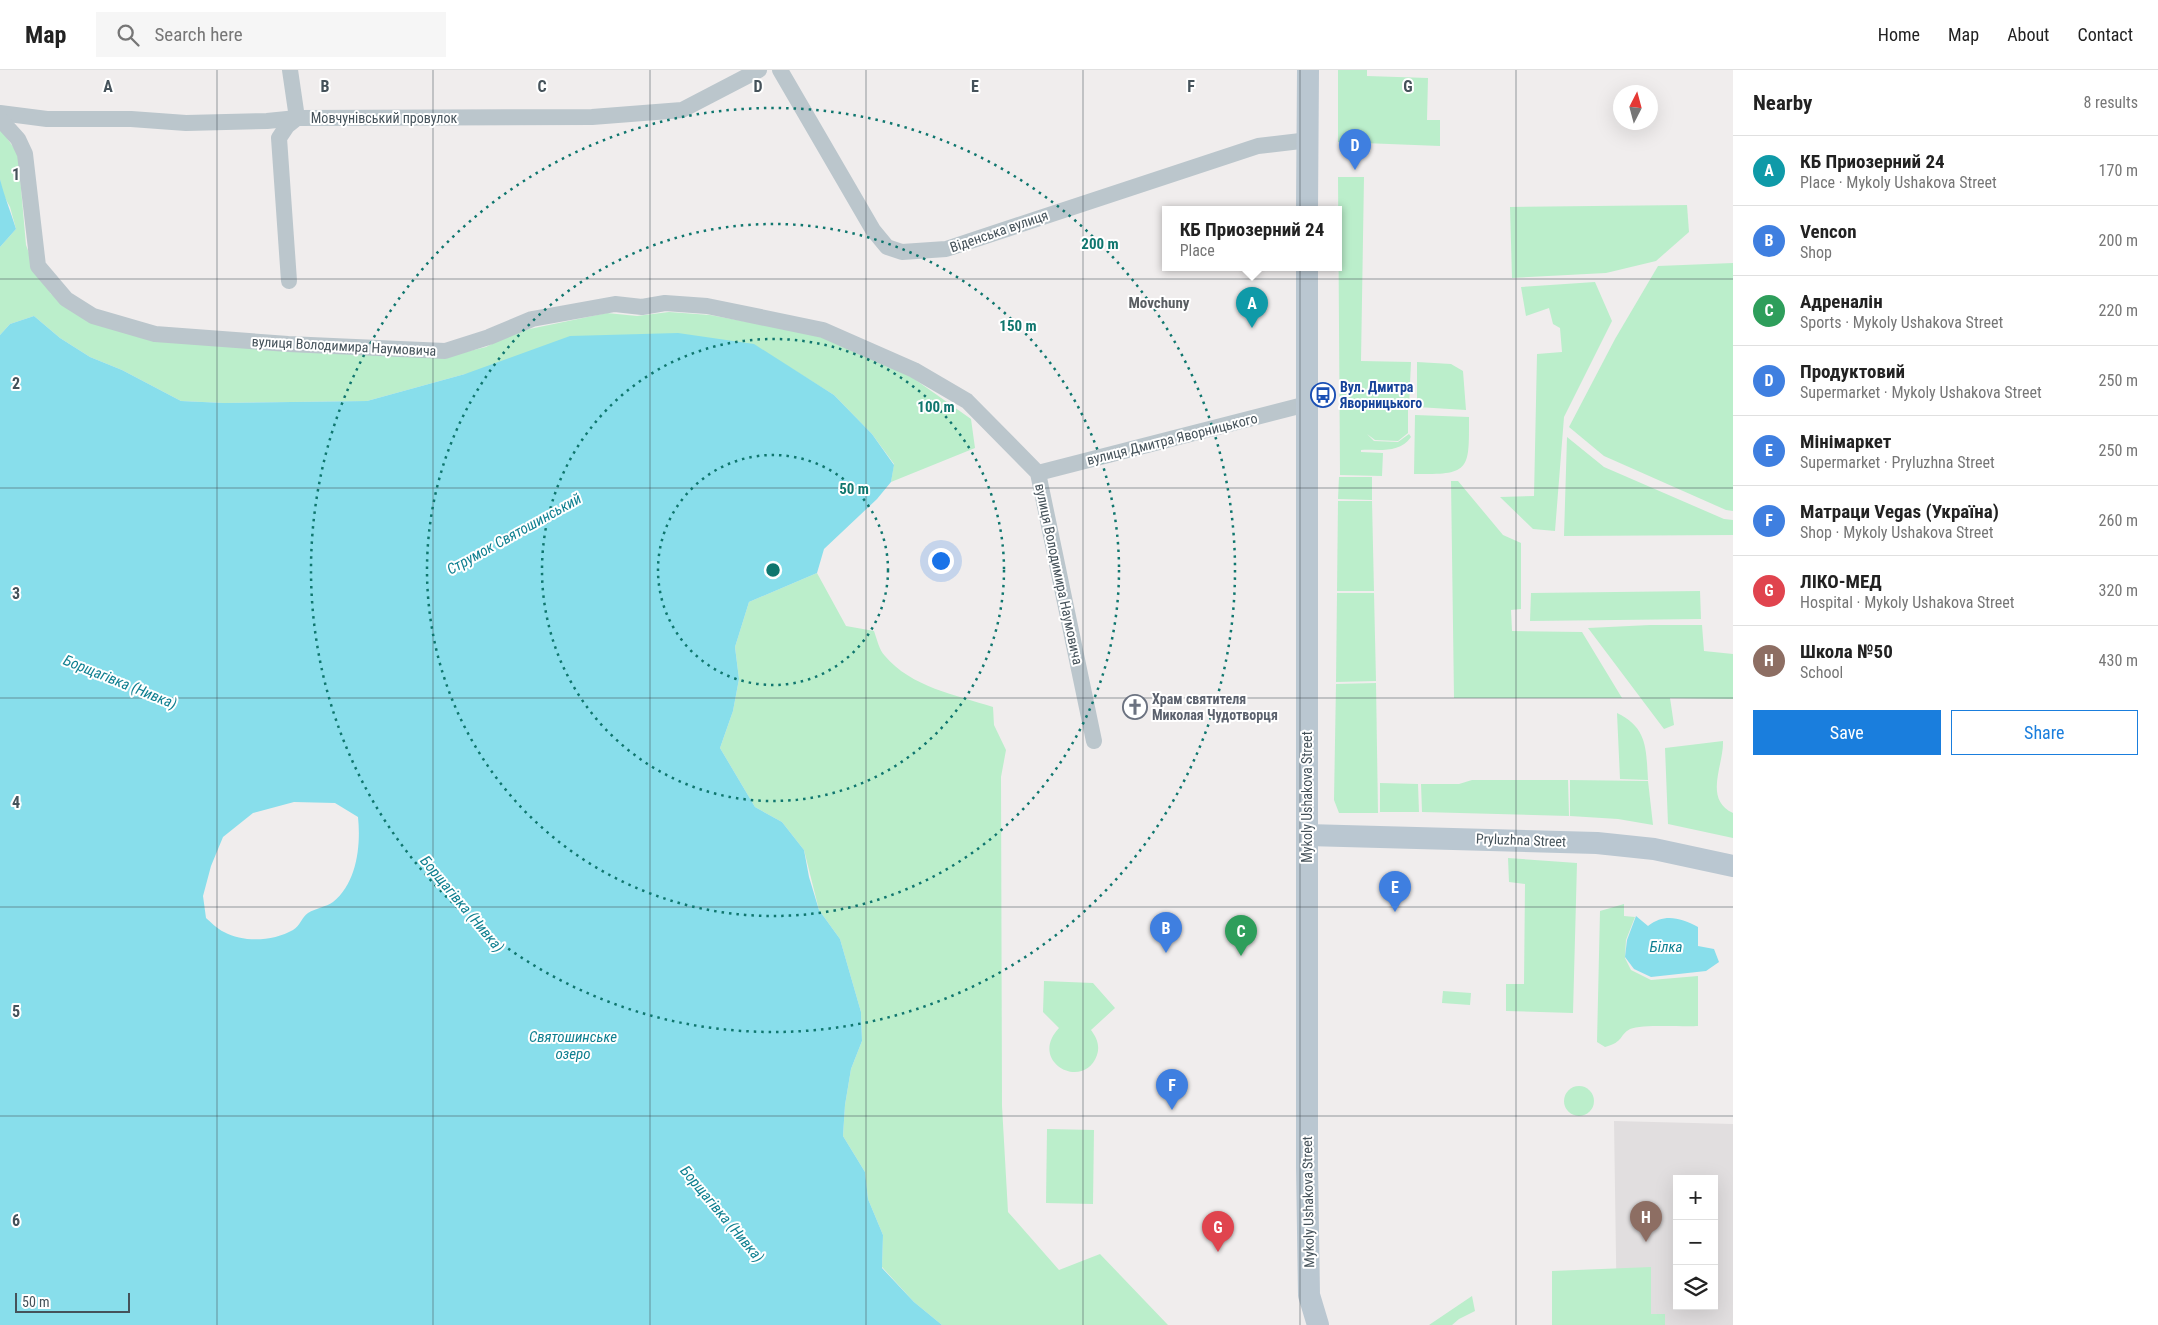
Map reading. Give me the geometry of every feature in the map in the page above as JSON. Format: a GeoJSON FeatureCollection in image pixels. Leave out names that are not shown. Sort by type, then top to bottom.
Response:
{"type":"FeatureCollection","features":[{"type":"Feature","properties":{"kind":"street"},"geometry":{"type":"LineString","coordinates":[[289,281],[279,138],[287,126],[297,118],[290,70]]}},
{"type":"Feature","properties":{"kind":"street","name":"Мовчунівський провулок"},"geometry":{"type":"LineString","coordinates":[[0,113],[47,119],[131,119],[186,123],[267,121],[297,118],[592,117],[682,110],[759,70]]}},
{"type":"Feature","properties":{"kind":"street","name":"Віденська вулиця"},"geometry":{"type":"LineString","coordinates":[[780,70],[874,230],[887,247],[902,252],[946,249],[1258,146],[1309,140]]}},
{"type":"Feature","properties":{"kind":"street"},"geometry":{"type":"LineString","coordinates":[[1307,206],[1308,70]]}},
{"type":"Feature","properties":{"kind":"street","name":"вулиця Володимира Наумовича"},"geometry":{"type":"LineString","coordinates":[[0,119],[18,139],[25,154],[38,266],[66,298],[93,316],[155,334],[288,344],[445,351],[489,337],[532,319],[615,304],[642,307],[665,303],[707,306],[823,330],[914,370],[967,402],[1038,473],[1094,741]]}},
{"type":"Feature","properties":{"kind":"street","name":"Mykoly Ushakova Street"},"geometry":{"type":"LineString","coordinates":[[1307,271],[1309,1266],[1310,1295],[1318,1325]]}},
{"type":"Feature","properties":{"kind":"street","name":"вулиця Дмитра Яворницького"},"geometry":{"type":"LineString","coordinates":[[1038,473],[1307,404]]}},
{"type":"Feature","properties":{"kind":"street","name":"Pryluzhna Street"},"geometry":{"type":"LineString","coordinates":[[1307,835],[1597,843],[1654,849],[1733,866]]}},
{"type":"Feature","properties":{"kind":"shaded area"},"geometry":{"type":"Polygon","coordinates":[[[1614,1121],[1733,1124],[1733,1325],[1617,1325],[1614,1121]]]}},
{"type":"Feature","properties":{"kind":"green space"},"geometry":{"type":"Polygon","coordinates":[[[1338,70],[1367,70],[1367,76],[1428,78],[1427,120],[1440,120],[1440,146],[1338,142],[1338,70]]]}},
{"type":"Feature","properties":{"kind":"green space"},"geometry":{"type":"Polygon","coordinates":[[[0,128],[18,154],[26,245],[32,261],[51,294],[153,337],[448,356],[486,347],[515,332],[607,313],[637,316],[669,312],[710,315],[818,335],[910,376],[971,419],[975,448],[891,482],[894,464],[872,434],[834,395],[754,345],[465,374],[367,401],[224,403],[181,401],[122,370],[90,357],[60,338],[34,316],[10,324],[0,335],[0,247],[16,229],[10,207],[2,192],[0,179],[0,128]]]}},
{"type":"Feature","properties":{"kind":"green space"},"geometry":{"type":"Polygon","coordinates":[[[1338,177],[1364,177],[1361,361],[1411,362],[1409,407],[1398,399],[1408,408],[1408,433],[1398,441],[1375,440],[1367,434],[1374,441],[1398,442],[1409,434],[1411,437],[1401,446],[1395,448],[1361,450],[1361,452],[1383,453],[1382,476],[1340,475],[1339,271],[1342,271],[1342,206],[1338,206],[1338,177]]]}},
{"type":"Feature","properties":{"kind":"green space"},"geometry":{"type":"Polygon","coordinates":[[[1687,205],[1689,232],[1656,261],[1606,273],[1512,278],[1510,207],[1687,205]]]}},
{"type":"Feature","properties":{"kind":"green space"},"geometry":{"type":"Polygon","coordinates":[[[1733,263],[1733,511],[1726,510],[1604,456],[1569,427],[1615,339],[1658,266],[1733,263]]]}},
{"type":"Feature","properties":{"kind":"green space"},"geometry":{"type":"Polygon","coordinates":[[[1595,282],[1612,321],[1564,417],[1555,531],[1533,529],[1500,497],[1534,496],[1537,354],[1562,352],[1560,328],[1553,324],[1549,308],[1526,316],[1521,287],[1595,282]]]}},
{"type":"Feature","properties":{"kind":"green space"},"geometry":{"type":"Polygon","coordinates":[[[1417,362],[1451,364],[1463,371],[1466,410],[1417,407],[1417,362]]]}},
{"type":"Feature","properties":{"kind":"green space"},"geometry":{"type":"Polygon","coordinates":[[[1415,415],[1469,417],[1467,459],[1463,466],[1447,473],[1414,474],[1415,415]]]}},
{"type":"Feature","properties":{"kind":"green space"},"geometry":{"type":"Polygon","coordinates":[[[1567,437],[1604,467],[1724,519],[1733,520],[1733,535],[1564,536],[1567,437]]]}},
{"type":"Feature","properties":{"kind":"green space"},"geometry":{"type":"Polygon","coordinates":[[[1339,477],[1372,477],[1372,500],[1338,499],[1339,477]]]}},
{"type":"Feature","properties":{"kind":"green space"},"geometry":{"type":"Polygon","coordinates":[[[1451,481],[1458,481],[1503,535],[1521,543],[1521,609],[1511,610],[1512,631],[1582,632],[1622,698],[1454,698],[1451,481]]]}},
{"type":"Feature","properties":{"kind":"green space"},"geometry":{"type":"Polygon","coordinates":[[[1338,501],[1372,501],[1374,591],[1337,591],[1338,501]]]}},
{"type":"Feature","properties":{"kind":"green space"},"geometry":{"type":"Polygon","coordinates":[[[817,573],[846,626],[874,631],[881,651],[896,667],[921,683],[935,689],[993,707],[994,725],[1006,750],[1001,777],[1002,1106],[1008,1212],[1059,1270],[1100,1254],[1168,1325],[942,1325],[914,1302],[882,1267],[883,1235],[868,1199],[865,1172],[843,1136],[845,1105],[851,1069],[862,1041],[861,1012],[840,939],[819,910],[804,850],[782,822],[755,807],[720,748],[733,711],[739,679],[735,647],[749,602],[817,573]]]}},
{"type":"Feature","properties":{"kind":"green space"},"geometry":{"type":"Polygon","coordinates":[[[1700,591],[1701,619],[1530,621],[1531,593],[1700,591]]]}},
{"type":"Feature","properties":{"kind":"green space"},"geometry":{"type":"Polygon","coordinates":[[[1337,593],[1374,593],[1376,681],[1336,682],[1337,593]]]}},
{"type":"Feature","properties":{"kind":"green space"},"geometry":{"type":"Polygon","coordinates":[[[1702,625],[1704,651],[1733,654],[1733,699],[1670,698],[1674,725],[1664,729],[1588,628],[1702,625]]]}},
{"type":"Feature","properties":{"kind":"green space"},"geometry":{"type":"Polygon","coordinates":[[[1376,683],[1378,813],[1339,813],[1334,800],[1336,684],[1376,683]]]}},
{"type":"Feature","properties":{"kind":"green space"},"geometry":{"type":"Polygon","coordinates":[[[1617,713],[1635,725],[1640,733],[1647,759],[1648,780],[1620,779],[1617,713]]]}},
{"type":"Feature","properties":{"kind":"green space"},"geometry":{"type":"Polygon","coordinates":[[[1723,741],[1717,790],[1719,799],[1724,807],[1733,813],[1733,838],[1668,824],[1665,748],[1723,741]]]}},
{"type":"Feature","properties":{"kind":"green space"},"geometry":{"type":"Polygon","coordinates":[[[1472,780],[1568,780],[1569,816],[1422,812],[1421,784],[1459,784],[1472,780]]]}},
{"type":"Feature","properties":{"kind":"green space"},"geometry":{"type":"Polygon","coordinates":[[[1570,780],[1648,781],[1653,825],[1618,819],[1570,816],[1570,780]]]}},
{"type":"Feature","properties":{"kind":"green space"},"geometry":{"type":"Polygon","coordinates":[[[1380,783],[1418,784],[1419,812],[1380,812],[1380,783]]]}},
{"type":"Feature","properties":{"kind":"green space"},"geometry":{"type":"Polygon","coordinates":[[[1508,858],[1577,863],[1573,1013],[1506,1011],[1506,984],[1524,984],[1525,884],[1509,882],[1508,858]]]}},
{"type":"Feature","properties":{"kind":"green space"},"geometry":{"type":"Polygon","coordinates":[[[1624,904],[1624,916],[1635,917],[1626,940],[1625,958],[1631,970],[1651,980],[1698,976],[1698,1026],[1636,1027],[1627,1031],[1615,1043],[1605,1047],[1597,1042],[1600,911],[1624,904]]]}},
{"type":"Feature","properties":{"kind":"green space"},"geometry":{"type":"Polygon","coordinates":[[[1044,981],[1093,983],[1115,1008],[1091,1030],[1097,1042],[1098,1052],[1090,1066],[1081,1071],[1071,1072],[1061,1068],[1054,1061],[1050,1052],[1051,1040],[1059,1028],[1043,1012],[1044,981]]]}},
{"type":"Feature","properties":{"kind":"green space"},"geometry":{"type":"Polygon","coordinates":[[[1443,991],[1471,993],[1470,1005],[1442,1003],[1443,991]]]}},
{"type":"Feature","properties":{"kind":"green space"},"geometry":{"type":"Polygon","coordinates":[[[1579,1086],[1590,1090],[1594,1101],[1590,1112],[1579,1116],[1568,1112],[1564,1101],[1568,1090],[1579,1086]]]}},
{"type":"Feature","properties":{"kind":"green space"},"geometry":{"type":"Polygon","coordinates":[[[1047,1129],[1094,1130],[1093,1204],[1046,1203],[1047,1129]]]}},
{"type":"Feature","properties":{"kind":"green space"},"geometry":{"type":"Polygon","coordinates":[[[1651,1267],[1651,1314],[1665,1314],[1665,1325],[1552,1325],[1552,1271],[1651,1267]]]}},
{"type":"Feature","properties":{"kind":"green space"},"geometry":{"type":"Polygon","coordinates":[[[1472,1296],[1475,1311],[1452,1325],[1429,1325],[1472,1296]]]}},
{"type":"Feature","properties":{"kind":"water"},"geometry":{"type":"Polygon","coordinates":[[[0,179],[16,229],[0,247],[0,179]]]}},
{"type":"Feature","properties":{"kind":"water","name":"Святошинське озеро"},"geometry":{"type":"Polygon","coordinates":[[[34,316],[60,338],[90,357],[122,370],[181,401],[224,403],[367,401],[465,374],[570,336],[678,333],[754,344],[834,395],[872,434],[894,465],[891,482],[877,499],[824,549],[817,573],[749,602],[735,647],[739,679],[733,711],[720,748],[755,807],[782,822],[804,850],[809,877],[819,910],[840,939],[861,1012],[862,1041],[851,1069],[845,1105],[843,1136],[865,1172],[868,1199],[883,1235],[882,1268],[914,1302],[942,1325],[0,1325],[0,335],[10,324],[34,316]],[[294,802],[253,813],[223,837],[211,866],[203,896],[206,918],[219,929],[232,936],[250,939],[268,938],[293,930],[308,913],[333,902],[341,894],[352,874],[356,863],[359,839],[358,817],[335,803],[294,802]]]}},
{"type":"Feature","properties":{"kind":"water","name":"Білка"},"geometry":{"type":"Polygon","coordinates":[[[1636,916],[1648,926],[1660,919],[1673,918],[1698,927],[1698,946],[1714,949],[1719,962],[1706,971],[1651,977],[1634,969],[1625,957],[1627,940],[1636,916]]]}},
{"type":"Feature","properties":{"kind":"place","name":"Продуктовий"},"geometry":{"type":"Point","coordinates":[1355,170]}},
{"type":"Feature","properties":{"kind":"place","name":"КБ Приозерний 24"},"geometry":{"type":"Point","coordinates":[1252,328]}},
{"type":"Feature","properties":{"kind":"place","name":"Вул. Дмитра Яворницького"},"geometry":{"type":"Point","coordinates":[1323,395]}},
{"type":"Feature","properties":{"kind":"place","name":"Храм святителя Миколая Чудотворця"},"geometry":{"type":"Point","coordinates":[1135,707]}},
{"type":"Feature","properties":{"kind":"place","name":"Мінімаркет"},"geometry":{"type":"Point","coordinates":[1395,912]}},
{"type":"Feature","properties":{"kind":"place","name":"Vencon"},"geometry":{"type":"Point","coordinates":[1166,953]}},
{"type":"Feature","properties":{"kind":"place","name":"Адреналін"},"geometry":{"type":"Point","coordinates":[1241,956]}},
{"type":"Feature","properties":{"kind":"place","name":"Матраци Vegas (Україна)"},"geometry":{"type":"Point","coordinates":[1172,1110]}},
{"type":"Feature","properties":{"kind":"place","name":"Школа №50"},"geometry":{"type":"Point","coordinates":[1646,1242]}},
{"type":"Feature","properties":{"kind":"place","name":"ЛІКО-МЕД"},"geometry":{"type":"Point","coordinates":[1218,1252]}},
{"type":"Feature","properties":{"kind":"district","name":"Movchuny"},"geometry":{"type":"Point","coordinates":[1159,303]}},
{"type":"Feature","properties":{"kind":"water label","name":"Струмок Святошинський"},"geometry":{"type":"Point","coordinates":[514,534]}},
{"type":"Feature","properties":{"kind":"water label","name":"Борщагівка (Нивка)"},"geometry":{"type":"Point","coordinates":[120,682]}},
{"type":"Feature","properties":{"kind":"water label","name":"Борщагівка (Нивка)"},"geometry":{"type":"Point","coordinates":[462,904]}},
{"type":"Feature","properties":{"kind":"water label","name":"Борщагівка (Нивка)"},"geometry":{"type":"Point","coordinates":[722,1214]}}]}
